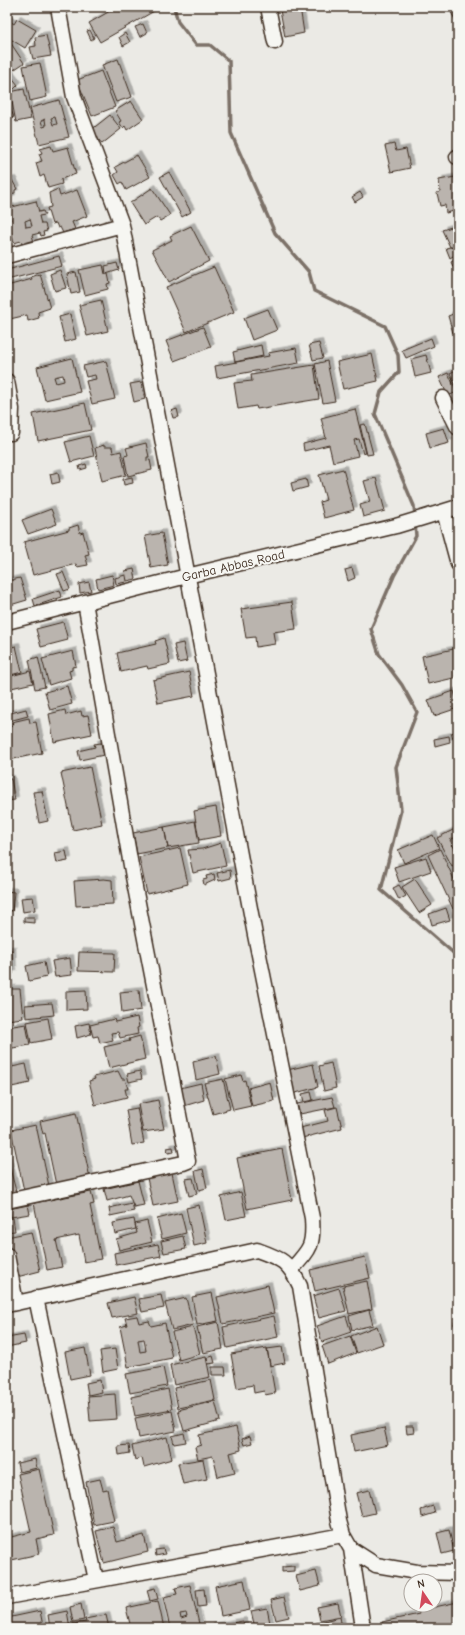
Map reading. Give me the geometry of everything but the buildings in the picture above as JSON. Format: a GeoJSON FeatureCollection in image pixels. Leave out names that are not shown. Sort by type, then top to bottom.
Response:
{"type":"FeatureCollection","features":[{"type":"Feature","properties":{"kind":"street"},"geometry":{"type":"LineString","coordinates":[[58,7],[74,97],[122,225],[255,935],[312,1218],[313,1238],[311,1245],[308,1251],[292,1269]]}},
{"type":"Feature","properties":{"kind":"street"},"geometry":{"type":"LineString","coordinates":[[268,7],[275,42]]}},
{"type":"Feature","properties":{"kind":"street"},"geometry":{"type":"LineString","coordinates":[[7,256],[122,225]]}},
{"type":"Feature","properties":{"kind":"street"},"geometry":{"type":"LineString","coordinates":[[7,381],[12,410],[11,433]]}},
{"type":"Feature","properties":{"kind":"street"},"geometry":{"type":"LineString","coordinates":[[443,398],[458,428]]}},
{"type":"Feature","properties":{"kind":"street","name":"Garba Abbas Road"},"geometry":{"type":"LineString","coordinates":[[7,622],[187,576],[396,526],[458,507]]}},
{"type":"Feature","properties":{"kind":"street"},"geometry":{"type":"LineString","coordinates":[[444,512],[458,564]]}},
{"type":"Feature","properties":{"kind":"street"},"geometry":{"type":"LineString","coordinates":[[7,1201],[188,1161],[133,878],[85,602]]}},
{"type":"Feature","properties":{"kind":"street"},"geometry":{"type":"LineString","coordinates":[[7,1255],[12,1304],[257,1250],[279,1257],[292,1269],[300,1286],[339,1521],[343,1535],[351,1549],[363,1628]]}},
{"type":"Feature","properties":{"kind":"street"},"geometry":{"type":"LineString","coordinates":[[36,1298],[96,1580]]}},
{"type":"Feature","properties":{"kind":"street"},"geometry":{"type":"LineString","coordinates":[[7,1597],[343,1535]]}},
{"type":"Feature","properties":{"kind":"street"},"geometry":{"type":"LineString","coordinates":[[351,1549],[376,1565],[417,1572],[458,1573]]}},
{"type":"Feature","properties":{"kind":"waterway"},"geometry":{"type":"LineString","coordinates":[[174,7],[178,22],[196,45],[210,45],[229,61],[231,133],[275,233],[309,272],[314,291],[385,326],[398,355],[399,372],[381,392],[375,414],[414,506],[415,517]]}},
{"type":"Feature","properties":{"kind":"waterway"},"geometry":{"type":"LineString","coordinates":[[415,523],[416,536],[394,576],[371,629],[379,654],[402,685],[417,712],[396,767],[401,810],[381,890],[458,957]]}},
{"type":"Feature","properties":{"kind":"waterway"},"geometry":{"type":"LineString","coordinates":[[458,1315],[455,1324],[458,1327]]}}]}
